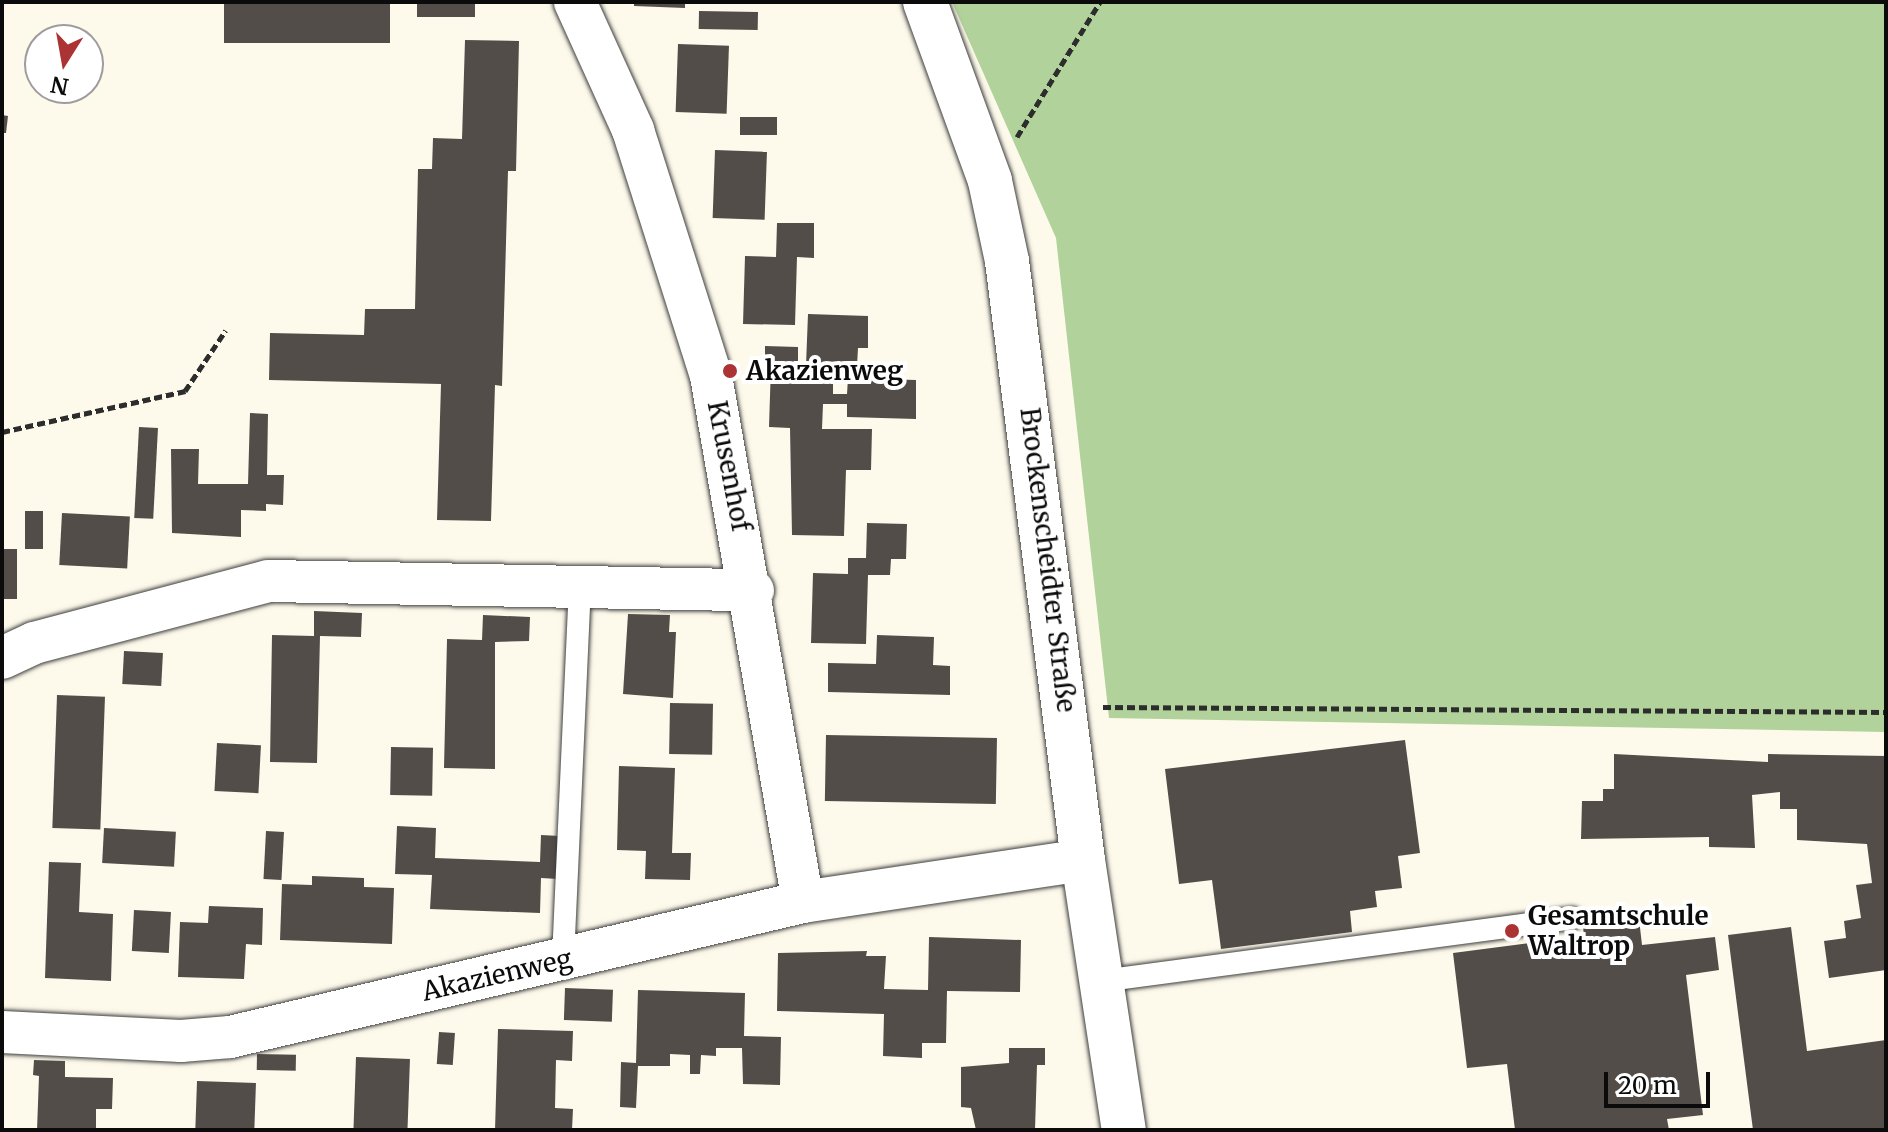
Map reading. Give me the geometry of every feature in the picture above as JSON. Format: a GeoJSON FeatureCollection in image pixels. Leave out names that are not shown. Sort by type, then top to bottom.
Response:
{"type":"FeatureCollection","features":[{"type":"Feature","properties":{"kind":"street","name":"Krusenhof"},"geometry":{"type":"LineString","coordinates":[[575,2],[633,130],[711,376],[753,590],[803,902]]}},
{"type":"Feature","properties":{"kind":"street","name":"Brockenscheidter Straße"},"geometry":{"type":"LineString","coordinates":[[925,2],[990,181],[1032,429],[1083,860],[1124,1130]]}},
{"type":"Feature","properties":{"kind":"street"},"geometry":{"type":"LineString","coordinates":[[2,658],[34,643],[269,581],[753,590]]}},
{"type":"Feature","properties":{"kind":"street","name":"Akazienweg"},"geometry":{"type":"LineString","coordinates":[[2,1032],[181,1041],[230,1037],[803,902],[1083,860]]}},
{"type":"Feature","properties":{"kind":"lane"},"geometry":{"type":"LineString","coordinates":[[563,959],[580,587]]}},
{"type":"Feature","properties":{"kind":"lane"},"geometry":{"type":"LineString","coordinates":[[1102,981],[1572,918]]}},
{"type":"Feature","properties":{"kind":"path"},"geometry":{"type":"LineString","coordinates":[[990,181],[1100,2]]}},
{"type":"Feature","properties":{"kind":"path"},"geometry":{"type":"LineString","coordinates":[[2,432],[185,391],[226,330]]}},
{"type":"Feature","properties":{"kind":"path"},"geometry":{"type":"LineString","coordinates":[[1067,707],[1886,712]]}},
{"type":"Feature","properties":{"kind":"green space"},"geometry":{"type":"Polygon","coordinates":[[[952,2],[1886,2],[1886,732],[1109,718],[1056,238],[952,2]]]}},
{"type":"Feature","properties":{"kind":"building"},"geometry":{"type":"Polygon","coordinates":[[[224,2],[390,2],[390,43],[224,43],[224,2]]]}},
{"type":"Feature","properties":{"kind":"building"},"geometry":{"type":"Polygon","coordinates":[[[417,2],[475,2],[475,17],[417,17],[417,2]]]}},
{"type":"Feature","properties":{"kind":"building"},"geometry":{"type":"Polygon","coordinates":[[[634,2],[685,2],[685,8],[634,6],[634,2]]]}},
{"type":"Feature","properties":{"kind":"building"},"geometry":{"type":"Polygon","coordinates":[[[699,11],[758,12],[758,30],[699,29],[699,11]]]}},
{"type":"Feature","properties":{"kind":"building"},"geometry":{"type":"Polygon","coordinates":[[[465,40],[519,41],[516,171],[508,171],[502,386],[495,385],[491,521],[437,520],[441,384],[269,380],[270,333],[364,335],[365,309],[415,309],[418,169],[432,169],[433,138],[462,139],[465,40]]]}},
{"type":"Feature","properties":{"kind":"building"},"geometry":{"type":"Polygon","coordinates":[[[678,44],[729,46],[727,114],[676,112],[678,44]]]}},
{"type":"Feature","properties":{"kind":"building"},"geometry":{"type":"Polygon","coordinates":[[[2,115],[8,116],[6,133],[2,133],[2,115]]]}},
{"type":"Feature","properties":{"kind":"building"},"geometry":{"type":"Polygon","coordinates":[[[740,117],[777,117],[777,135],[740,135],[740,117]]]}},
{"type":"Feature","properties":{"kind":"building"},"geometry":{"type":"Polygon","coordinates":[[[715,150],[767,152],[765,220],[713,218],[715,150]]]}},
{"type":"Feature","properties":{"kind":"building"},"geometry":{"type":"Polygon","coordinates":[[[777,223],[814,223],[814,258],[797,257],[795,325],[743,324],[745,256],[776,257],[777,223]]]}},
{"type":"Feature","properties":{"kind":"building"},"geometry":{"type":"Polygon","coordinates":[[[808,314],[868,316],[868,348],[858,348],[857,366],[833,366],[833,394],[847,394],[848,378],[916,380],[916,419],[847,417],[847,404],[823,404],[822,429],[872,429],[871,470],[846,470],[844,536],[792,535],[790,428],[769,427],[771,364],[765,364],[765,346],[798,347],[798,365],[806,365],[808,314]]]}},
{"type":"Feature","properties":{"kind":"building"},"geometry":{"type":"Polygon","coordinates":[[[250,413],[268,414],[267,475],[284,475],[283,505],[266,504],[266,511],[241,510],[241,537],[172,533],[171,449],[199,449],[198,484],[248,484],[250,413]]]}},
{"type":"Feature","properties":{"kind":"building"},"geometry":{"type":"Polygon","coordinates":[[[139,427],[158,428],[153,519],[134,518],[139,427]]]}},
{"type":"Feature","properties":{"kind":"building"},"geometry":{"type":"Polygon","coordinates":[[[25,511],[43,511],[43,549],[25,549],[25,511]]]}},
{"type":"Feature","properties":{"kind":"building"},"geometry":{"type":"Polygon","coordinates":[[[62,513],[130,517],[127,568],[59,565],[62,513]]]}},
{"type":"Feature","properties":{"kind":"building"},"geometry":{"type":"Polygon","coordinates":[[[867,523],[907,524],[906,559],[891,559],[890,575],[868,575],[866,644],[811,643],[813,573],[848,574],[848,558],[866,558],[867,523]]]}},
{"type":"Feature","properties":{"kind":"building"},"geometry":{"type":"Polygon","coordinates":[[[2,549],[17,549],[17,599],[2,599],[2,549]]]}},
{"type":"Feature","properties":{"kind":"building"},"geometry":{"type":"Polygon","coordinates":[[[314,611],[362,613],[361,637],[320,636],[317,763],[270,762],[272,635],[314,636],[314,611]]]}},
{"type":"Feature","properties":{"kind":"building"},"geometry":{"type":"Polygon","coordinates":[[[628,614],[670,615],[669,632],[676,632],[673,698],[623,694],[628,614]]]}},
{"type":"Feature","properties":{"kind":"building"},"geometry":{"type":"Polygon","coordinates":[[[483,615],[530,617],[529,641],[495,642],[495,769],[444,768],[447,639],[482,640],[483,615]]]}},
{"type":"Feature","properties":{"kind":"building"},"geometry":{"type":"Polygon","coordinates":[[[877,635],[934,637],[933,665],[950,666],[950,695],[828,692],[828,663],[876,664],[877,635]]]}},
{"type":"Feature","properties":{"kind":"building"},"geometry":{"type":"Polygon","coordinates":[[[124,651],[163,653],[161,686],[122,684],[124,651]]]}},
{"type":"Feature","properties":{"kind":"building"},"geometry":{"type":"Polygon","coordinates":[[[57,695],[105,697],[100,830],[52,828],[57,695]]]}},
{"type":"Feature","properties":{"kind":"building"},"geometry":{"type":"Polygon","coordinates":[[[670,703],[713,704],[712,755],[669,754],[670,703]]]}},
{"type":"Feature","properties":{"kind":"building"},"geometry":{"type":"Polygon","coordinates":[[[826,735],[997,738],[996,804],[825,801],[826,735]]]}},
{"type":"Feature","properties":{"kind":"building"},"geometry":{"type":"Polygon","coordinates":[[[1405,740],[1420,853],[1398,856],[1402,888],[1375,891],[1377,907],[1350,911],[1352,932],[1221,949],[1212,880],[1179,884],[1165,769],[1405,740]]]}},
{"type":"Feature","properties":{"kind":"building"},"geometry":{"type":"Polygon","coordinates":[[[217,743],[261,745],[258,793],[214,791],[217,743]]]}},
{"type":"Feature","properties":{"kind":"building"},"geometry":{"type":"Polygon","coordinates":[[[391,747],[433,748],[432,796],[390,795],[391,747]]]}},
{"type":"Feature","properties":{"kind":"building"},"geometry":{"type":"Polygon","coordinates":[[[1614,754],[1768,762],[1768,754],[1886,756],[1886,970],[1829,978],[1824,941],[1846,938],[1844,921],[1861,918],[1856,885],[1872,883],[1867,844],[1797,840],[1797,809],[1780,809],[1780,792],[1752,795],[1755,848],[1709,847],[1709,837],[1581,839],[1582,801],[1603,801],[1603,789],[1614,789],[1614,754]]]}},
{"type":"Feature","properties":{"kind":"building"},"geometry":{"type":"Polygon","coordinates":[[[619,766],[675,768],[672,853],[691,853],[690,880],[645,879],[646,851],[617,850],[619,766]]]}},
{"type":"Feature","properties":{"kind":"building"},"geometry":{"type":"Polygon","coordinates":[[[397,826],[436,828],[435,858],[540,862],[541,835],[560,836],[558,879],[541,878],[540,913],[430,909],[432,875],[395,874],[397,826]]]}},
{"type":"Feature","properties":{"kind":"building"},"geometry":{"type":"Polygon","coordinates":[[[104,828],[176,832],[174,867],[102,863],[104,828]]]}},
{"type":"Feature","properties":{"kind":"building"},"geometry":{"type":"Polygon","coordinates":[[[266,831],[284,832],[281,880],[263,879],[266,831]]]}},
{"type":"Feature","properties":{"kind":"building"},"geometry":{"type":"Polygon","coordinates":[[[49,862],[81,863],[79,912],[113,914],[111,981],[45,978],[49,862]]]}},
{"type":"Feature","properties":{"kind":"building"},"geometry":{"type":"Polygon","coordinates":[[[312,876],[364,878],[364,887],[394,888],[392,944],[280,940],[282,884],[312,885],[312,876]]]}},
{"type":"Feature","properties":{"kind":"building"},"geometry":{"type":"Polygon","coordinates":[[[209,906],[263,908],[262,945],[246,944],[244,979],[178,977],[180,922],[208,923],[209,906]]]}},
{"type":"Feature","properties":{"kind":"building"},"geometry":{"type":"Polygon","coordinates":[[[134,910],[171,912],[169,953],[132,951],[134,910]]]}},
{"type":"Feature","properties":{"kind":"building"},"geometry":{"type":"Polygon","coordinates":[[[1638,910],[1642,945],[1715,937],[1719,970],[1686,975],[1703,1115],[1667,1119],[1669,1130],[1515,1130],[1507,1064],[1467,1068],[1453,953],[1584,936],[1582,917],[1638,910]]]}},
{"type":"Feature","properties":{"kind":"building"},"geometry":{"type":"Polygon","coordinates":[[[1791,927],[1807,1051],[1886,1040],[1886,1130],[1753,1130],[1728,935],[1791,927]]]}},
{"type":"Feature","properties":{"kind":"building"},"geometry":{"type":"Polygon","coordinates":[[[929,937],[1021,940],[1020,992],[947,991],[946,1043],[922,1043],[922,1058],[883,1056],[884,1014],[777,1011],[778,953],[867,951],[866,956],[886,956],[884,989],[928,990],[929,937]]]}},
{"type":"Feature","properties":{"kind":"building"},"geometry":{"type":"Polygon","coordinates":[[[565,988],[613,990],[612,1022],[564,1020],[565,988]]]}},
{"type":"Feature","properties":{"kind":"building"},"geometry":{"type":"Polygon","coordinates":[[[638,990],[745,993],[744,1036],[781,1037],[780,1085],[743,1084],[742,1048],[716,1048],[716,1056],[701,1055],[700,1074],[690,1074],[690,1055],[670,1054],[670,1066],[638,1066],[636,1108],[620,1107],[621,1062],[636,1063],[638,990]]]}},
{"type":"Feature","properties":{"kind":"building"},"geometry":{"type":"Polygon","coordinates":[[[498,1029],[573,1031],[572,1061],[556,1060],[555,1108],[573,1109],[572,1130],[495,1130],[498,1029]]]}},
{"type":"Feature","properties":{"kind":"building"},"geometry":{"type":"Polygon","coordinates":[[[439,1032],[455,1033],[453,1065],[437,1064],[439,1032]]]}},
{"type":"Feature","properties":{"kind":"building"},"geometry":{"type":"Polygon","coordinates":[[[1009,1048],[1045,1048],[1045,1065],[1037,1065],[1035,1130],[976,1130],[971,1108],[961,1107],[961,1067],[1009,1063],[1009,1048]]]}},
{"type":"Feature","properties":{"kind":"building"},"geometry":{"type":"Polygon","coordinates":[[[257,1054],[296,1055],[296,1071],[257,1070],[257,1054]]]}},
{"type":"Feature","properties":{"kind":"building"},"geometry":{"type":"Polygon","coordinates":[[[356,1057],[410,1059],[407,1130],[353,1130],[356,1057]]]}},
{"type":"Feature","properties":{"kind":"building"},"geometry":{"type":"Polygon","coordinates":[[[34,1060],[65,1061],[65,1077],[113,1078],[112,1109],[96,1109],[96,1130],[37,1130],[39,1076],[33,1075],[34,1060]]]}},
{"type":"Feature","properties":{"kind":"building"},"geometry":{"type":"Polygon","coordinates":[[[197,1081],[256,1083],[254,1130],[195,1130],[197,1081]]]}},
{"type":"Feature","properties":{"kind":"place","name":"Akazienweg"},"geometry":{"type":"Point","coordinates":[730,371]}},
{"type":"Feature","properties":{"kind":"place","name":"Gesamtschule Waltrop"},"geometry":{"type":"Point","coordinates":[1512,931]}}]}
